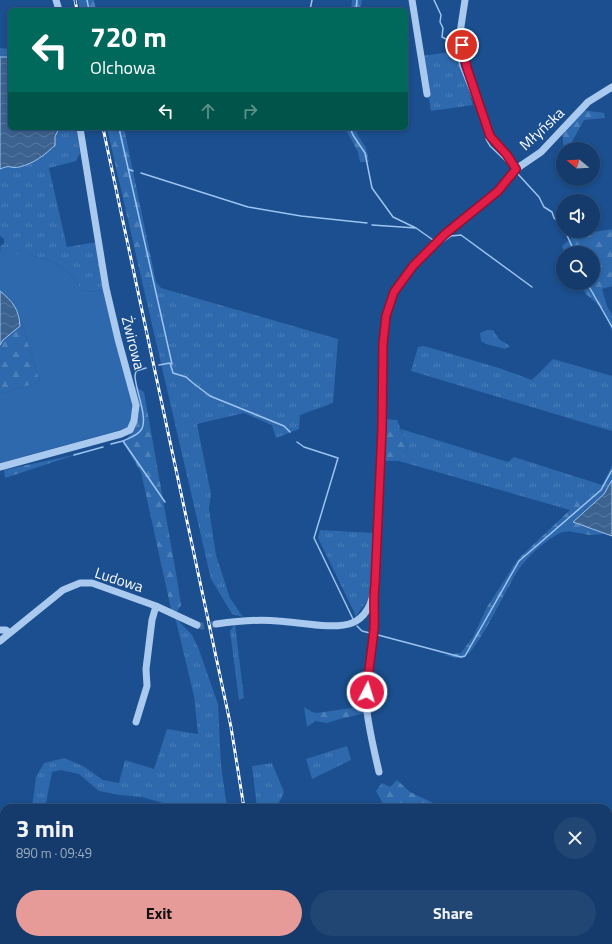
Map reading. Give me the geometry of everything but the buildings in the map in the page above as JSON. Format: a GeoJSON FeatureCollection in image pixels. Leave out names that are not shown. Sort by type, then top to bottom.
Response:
{"type":"FeatureCollection","features":[{"type":"Feature","properties":{"kind":"street"},"geometry":{"type":"LineString","coordinates":[[412,0],[427,94]]}},
{"type":"Feature","properties":{"kind":"street"},"geometry":{"type":"LineString","coordinates":[[465,0],[460,34],[467,68],[490,136],[507,155],[516,169]]}},
{"type":"Feature","properties":{"kind":"street","name":"Młyńska"},"geometry":{"type":"LineString","coordinates":[[379,772],[366,703],[367,681],[374,629],[375,602],[373,597],[375,585],[382,429],[383,344],[386,316],[394,292],[413,266],[445,234],[498,191],[516,169],[540,152],[588,102],[612,87]]}},
{"type":"Feature","properties":{"kind":"street","name":"Żwirowa"},"geometry":{"type":"LineString","coordinates":[[0,467],[121,434],[130,430],[134,421],[136,405],[106,288],[80,130]]}},
{"type":"Feature","properties":{"kind":"street","name":"Ludowa"},"geometry":{"type":"LineString","coordinates":[[0,641],[57,594],[80,583],[92,583],[105,587],[156,606],[196,625]]}},
{"type":"Feature","properties":{"kind":"street"},"geometry":{"type":"LineString","coordinates":[[216,624],[267,620],[327,626],[347,624],[361,617],[367,610],[373,597]]}},
{"type":"Feature","properties":{"kind":"street"},"geometry":{"type":"LineString","coordinates":[[136,722],[147,686],[146,669],[152,620],[156,606]]}},
{"type":"Feature","properties":{"kind":"street"},"geometry":{"type":"LineString","coordinates":[[0,630],[6,630],[10,633]]}},
{"type":"Feature","properties":{"kind":"green space"},"geometry":{"type":"Polygon","coordinates":[[[78,0],[94,0],[96,8],[80,8],[78,0]]]}},
{"type":"Feature","properties":{"kind":"green space"},"geometry":{"type":"Polygon","coordinates":[[[352,0],[362,0],[360,8],[351,8],[352,0]]]}},
{"type":"Feature","properties":{"kind":"green space"},"geometry":{"type":"Polygon","coordinates":[[[0,48],[8,49],[8,57],[0,57],[0,48]]]}},
{"type":"Feature","properties":{"kind":"green space"},"geometry":{"type":"Polygon","coordinates":[[[456,51],[473,105],[431,111],[422,56],[456,51]]]}},
{"type":"Feature","properties":{"kind":"green space"},"geometry":{"type":"Polygon","coordinates":[[[583,110],[604,113],[605,118],[584,120],[572,142],[563,142],[562,131],[583,110]]]}},
{"type":"Feature","properties":{"kind":"green space"},"geometry":{"type":"Polygon","coordinates":[[[58,130],[76,130],[80,153],[76,161],[49,168],[67,247],[97,242],[104,290],[90,292],[80,289],[75,278],[54,262],[27,254],[6,254],[1,252],[0,246],[4,244],[4,239],[0,236],[0,169],[6,166],[17,168],[51,149],[58,130]]]}},
{"type":"Feature","properties":{"kind":"green space"},"geometry":{"type":"Polygon","coordinates":[[[107,130],[124,130],[156,282],[144,290],[107,130]]]}},
{"type":"Feature","properties":{"kind":"green space"},"geometry":{"type":"Polygon","coordinates":[[[346,130],[355,130],[366,148],[369,162],[360,162],[358,152],[346,130]]]}},
{"type":"Feature","properties":{"kind":"green space"},"geometry":{"type":"Polygon","coordinates":[[[612,229],[612,286],[602,289],[607,306],[603,309],[586,294],[584,290],[600,290],[600,246],[562,246],[572,238],[600,238],[600,231],[612,229]]]}},
{"type":"Feature","properties":{"kind":"green space"},"geometry":{"type":"Polygon","coordinates":[[[0,249],[1,252],[6,254],[27,254],[54,262],[75,278],[80,289],[90,292],[104,290],[133,405],[132,420],[128,428],[0,463],[0,394],[40,382],[19,314],[12,302],[0,291],[0,249]]]}},
{"type":"Feature","properties":{"kind":"green space"},"geometry":{"type":"Polygon","coordinates":[[[156,282],[161,288],[338,339],[333,403],[300,415],[299,429],[276,438],[272,425],[244,413],[197,424],[211,494],[209,509],[216,555],[230,598],[243,617],[232,614],[211,579],[144,290],[156,282]]]}},
{"type":"Feature","properties":{"kind":"green space"},"geometry":{"type":"Polygon","coordinates":[[[607,306],[612,315],[612,331],[603,309],[607,306]]]}},
{"type":"Feature","properties":{"kind":"green space"},"geometry":{"type":"Polygon","coordinates":[[[19,314],[40,382],[0,394],[0,345],[3,340],[20,326],[19,314]]]}},
{"type":"Feature","properties":{"kind":"green space"},"geometry":{"type":"Polygon","coordinates":[[[487,330],[493,330],[499,339],[510,346],[505,349],[481,341],[480,333],[487,330]]]}},
{"type":"Feature","properties":{"kind":"green space"},"geometry":{"type":"Polygon","coordinates":[[[424,346],[499,368],[532,380],[553,359],[612,376],[612,431],[411,371],[418,347],[424,346]]]}},
{"type":"Feature","properties":{"kind":"green space"},"geometry":{"type":"Polygon","coordinates":[[[134,386],[144,392],[181,605],[177,612],[171,609],[141,472],[123,443],[137,423],[139,410],[134,386]]]}},
{"type":"Feature","properties":{"kind":"green space"},"geometry":{"type":"Polygon","coordinates":[[[384,419],[397,420],[408,449],[399,461],[382,461],[384,419]]]}},
{"type":"Feature","properties":{"kind":"green space"},"geometry":{"type":"Polygon","coordinates":[[[401,429],[508,462],[514,457],[602,485],[612,466],[612,480],[604,494],[586,510],[584,500],[570,510],[399,461],[408,449],[401,429]]]}},
{"type":"Feature","properties":{"kind":"green space"},"geometry":{"type":"Polygon","coordinates":[[[78,454],[5,478],[4,470],[78,454]]]}},
{"type":"Feature","properties":{"kind":"green space"},"geometry":{"type":"Polygon","coordinates":[[[573,497],[584,500],[586,510],[573,522],[605,534],[590,535],[563,532],[550,539],[531,555],[517,572],[483,634],[468,655],[462,658],[455,658],[444,655],[461,653],[473,637],[487,607],[518,559],[570,510],[568,504],[573,497]]]}},
{"type":"Feature","properties":{"kind":"green space"},"geometry":{"type":"Polygon","coordinates":[[[320,530],[374,533],[370,597],[356,616],[318,538],[320,530]]]}},
{"type":"Feature","properties":{"kind":"green space"},"geometry":{"type":"Polygon","coordinates":[[[175,617],[192,635],[198,647],[218,704],[221,765],[228,804],[167,804],[142,797],[99,791],[79,774],[61,770],[52,772],[46,804],[33,804],[36,777],[44,763],[64,758],[83,766],[103,780],[119,783],[125,760],[154,769],[167,729],[198,734],[194,696],[175,617]]]}},
{"type":"Feature","properties":{"kind":"green space"},"geometry":{"type":"Polygon","coordinates":[[[235,624],[244,698],[239,700],[230,631],[235,624]]]}},
{"type":"Feature","properties":{"kind":"green space"},"geometry":{"type":"Polygon","coordinates":[[[365,706],[366,713],[327,723],[315,721],[307,727],[304,707],[317,713],[365,706]]]}},
{"type":"Feature","properties":{"kind":"green space"},"geometry":{"type":"Polygon","coordinates":[[[347,746],[351,760],[312,779],[306,759],[347,746]]]}},
{"type":"Feature","properties":{"kind":"green space"},"geometry":{"type":"Polygon","coordinates":[[[272,763],[284,792],[277,804],[257,804],[252,766],[272,763]]]}},
{"type":"Feature","properties":{"kind":"green space"},"geometry":{"type":"Polygon","coordinates":[[[397,780],[410,792],[436,804],[383,804],[376,791],[382,783],[390,787],[397,780]]]}},
{"type":"Feature","properties":{"kind":"water"},"geometry":{"type":"Polygon","coordinates":[[[0,57],[8,57],[8,130],[58,130],[55,137],[55,145],[43,156],[24,166],[6,167],[0,169],[0,57]]]}},
{"type":"Feature","properties":{"kind":"water"},"geometry":{"type":"Polygon","coordinates":[[[0,291],[17,310],[20,326],[3,340],[0,345],[0,291]]]}},
{"type":"Feature","properties":{"kind":"water"},"geometry":{"type":"Polygon","coordinates":[[[612,480],[612,536],[573,522],[604,494],[612,480]]]}},
{"type":"Feature","properties":{"kind":"waterway"},"geometry":{"type":"LineString","coordinates":[[87,0],[89,8]]}},
{"type":"Feature","properties":{"kind":"waterway"},"geometry":{"type":"LineString","coordinates":[[310,8],[312,0]]}},
{"type":"Feature","properties":{"kind":"waterway"},"geometry":{"type":"LineString","coordinates":[[356,8],[357,0]]}},
{"type":"Feature","properties":{"kind":"waterway"},"geometry":{"type":"LineString","coordinates":[[434,0],[441,15],[440,22],[443,28],[442,37],[448,40],[450,51],[458,55],[460,66],[474,101]]}},
{"type":"Feature","properties":{"kind":"waterway"},"geometry":{"type":"LineString","coordinates":[[119,130],[172,364]]}},
{"type":"Feature","properties":{"kind":"waterway"},"geometry":{"type":"LineString","coordinates":[[351,130],[365,153],[372,188],[393,217],[416,228]]}},
{"type":"Feature","properties":{"kind":"waterway"},"geometry":{"type":"LineString","coordinates":[[486,139],[490,146],[509,164]]}},
{"type":"Feature","properties":{"kind":"waterway"},"geometry":{"type":"LineString","coordinates":[[128,169],[133,171]]}},
{"type":"Feature","properties":{"kind":"waterway"},"geometry":{"type":"LineString","coordinates":[[141,173],[248,207],[301,216],[367,223]]}},
{"type":"Feature","properties":{"kind":"waterway"},"geometry":{"type":"LineString","coordinates":[[517,173],[539,197],[544,207],[552,212],[556,220]]}},
{"type":"Feature","properties":{"kind":"waterway"},"geometry":{"type":"LineString","coordinates":[[372,225],[416,228],[433,240]]}},
{"type":"Feature","properties":{"kind":"waterway"},"geometry":{"type":"LineString","coordinates":[[440,244],[451,236],[461,235],[532,287]]}},
{"type":"Feature","properties":{"kind":"waterway"},"geometry":{"type":"LineString","coordinates":[[568,238],[572,246]]}},
{"type":"Feature","properties":{"kind":"waterway"},"geometry":{"type":"LineString","coordinates":[[591,290],[612,327]]}},
{"type":"Feature","properties":{"kind":"waterway"},"geometry":{"type":"LineString","coordinates":[[159,365],[170,363],[173,373],[186,377],[210,396],[284,426],[290,432]]}},
{"type":"Feature","properties":{"kind":"waterway"},"geometry":{"type":"LineString","coordinates":[[146,368],[136,371],[135,376],[143,412],[143,425],[137,434],[123,441],[165,502]]}},
{"type":"Feature","properties":{"kind":"waterway"},"geometry":{"type":"LineString","coordinates":[[111,444],[123,441]]}},
{"type":"Feature","properties":{"kind":"waterway"},"geometry":{"type":"LineString","coordinates":[[297,442],[304,447],[338,458],[314,538],[353,619]]}},
{"type":"Feature","properties":{"kind":"waterway"},"geometry":{"type":"LineString","coordinates":[[74,455],[103,447]]}},
{"type":"Feature","properties":{"kind":"waterway"},"geometry":{"type":"LineString","coordinates":[[378,635],[461,657],[465,656],[519,561],[601,490],[612,470]]}},
{"type":"Feature","properties":{"kind":"waterway"},"geometry":{"type":"LineString","coordinates":[[357,626],[362,631],[370,633]]}},
{"type":"Feature","properties":{"kind":"tunnel"},"geometry":{"type":"LineString","coordinates":[[197,625],[203,626],[216,624]]}},
{"type":"Feature","properties":{"kind":"railway"},"geometry":{"type":"LineString","coordinates":[[75,0],[77,8]]}},
{"type":"Feature","properties":{"kind":"railway"},"geometry":{"type":"LineString","coordinates":[[103,130],[231,727],[243,804]]}},
{"type":"Feature","properties":{"kind":"route"},"geometry":{"type":"LineString","coordinates":[[367,692],[367,681],[374,629],[375,602],[373,597],[375,585],[382,429],[383,344],[386,316],[394,292],[413,266],[445,234],[498,191],[516,169],[507,155],[490,136],[467,68],[462,45]]}}]}
